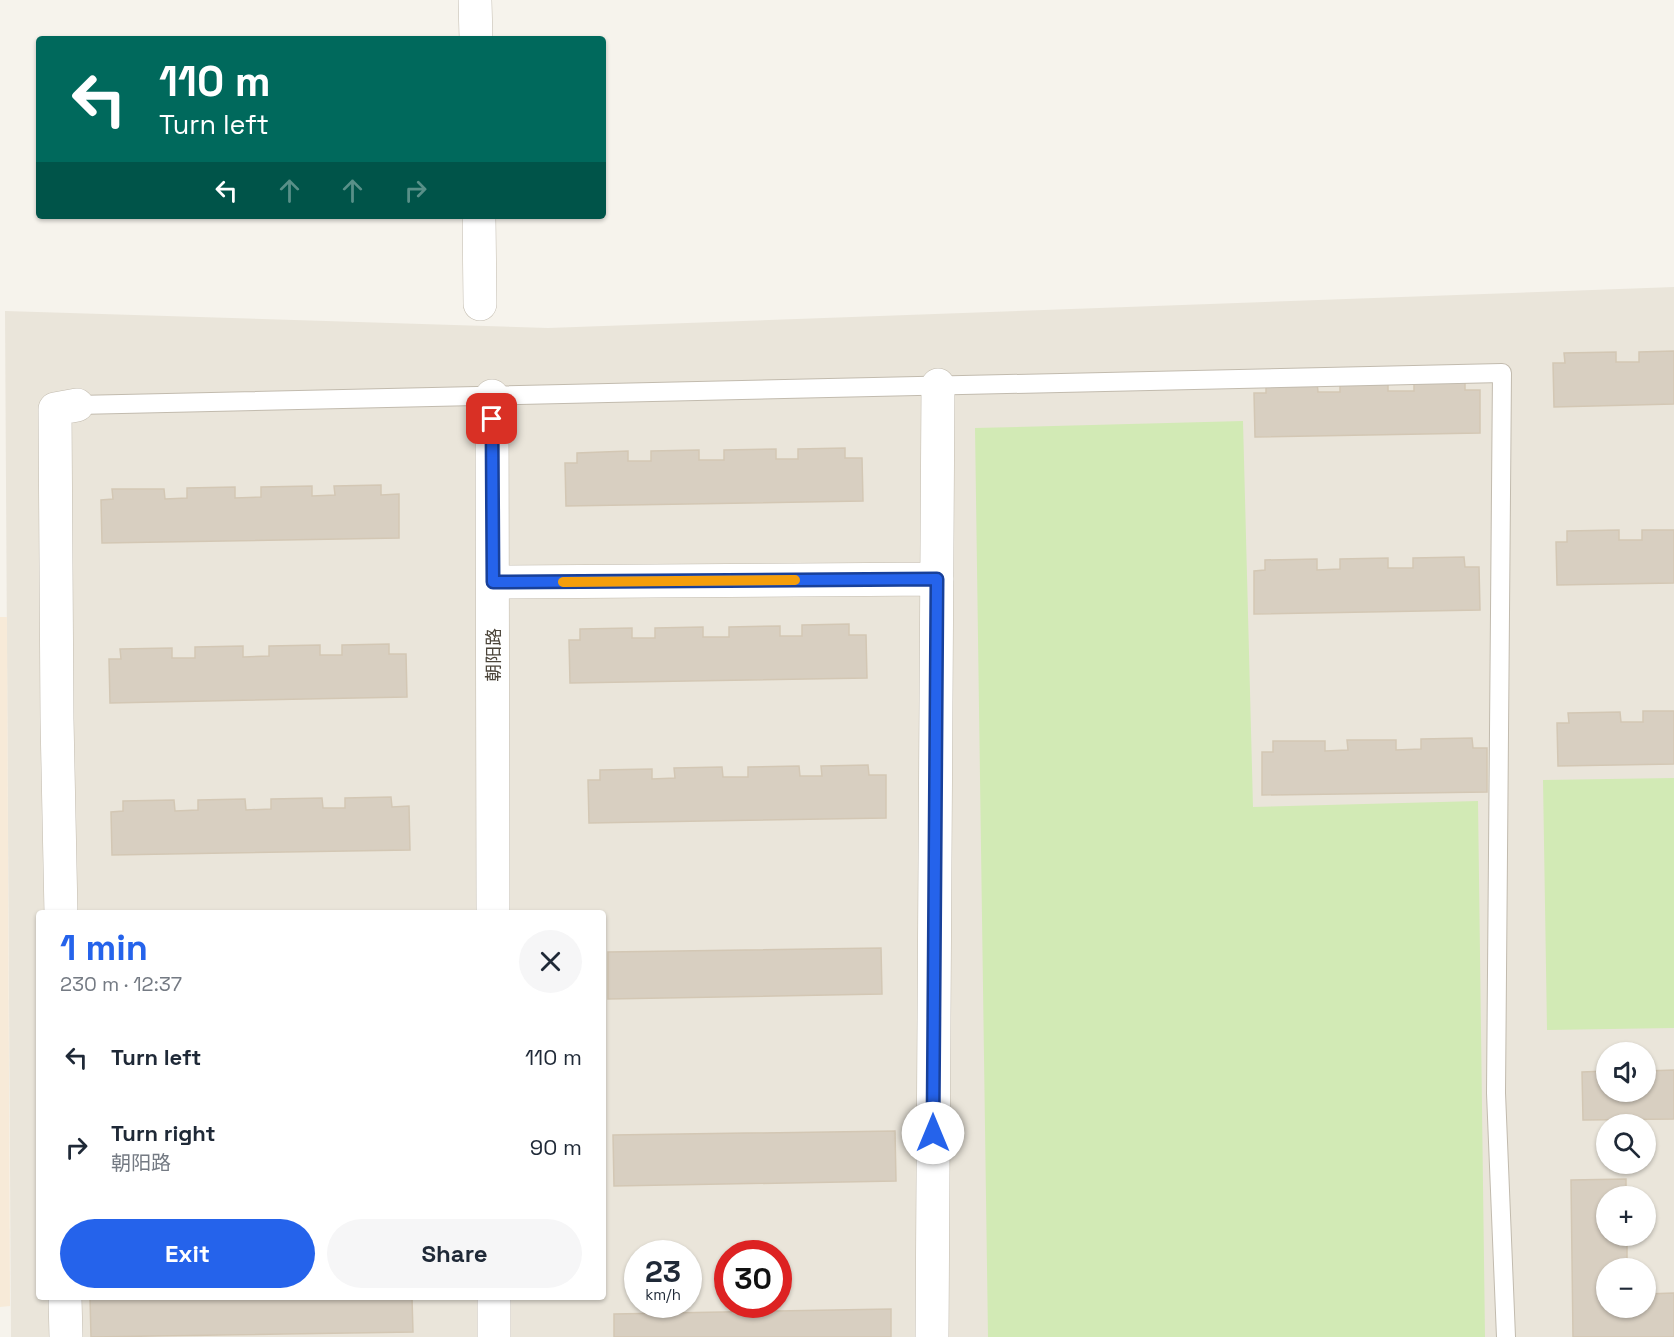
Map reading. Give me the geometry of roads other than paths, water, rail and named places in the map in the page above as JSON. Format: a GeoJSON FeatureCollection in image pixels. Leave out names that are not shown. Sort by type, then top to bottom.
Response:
{"type":"FeatureCollection","features":[{"type":"Feature","properties":{"kind":"street"},"geometry":{"type":"LineString","coordinates":[[475,0],[476,36]]}},
{"type":"Feature","properties":{"kind":"street"},"geometry":{"type":"LineString","coordinates":[[479,219],[480,304]]}},
{"type":"Feature","properties":{"kind":"street"},"geometry":{"type":"LineString","coordinates":[[932,1337],[938,386]]}},
{"type":"Feature","properties":{"kind":"street","name":"朝阳路"},"geometry":{"type":"LineString","coordinates":[[492,396],[494,910]]}},
{"type":"Feature","properties":{"kind":"street"},"geometry":{"type":"LineString","coordinates":[[61,910],[55,409],[77,405]]}},
{"type":"Feature","properties":{"kind":"street"},"geometry":{"type":"LineString","coordinates":[[493,582],[937,579]]}},
{"type":"Feature","properties":{"kind":"street"},"geometry":{"type":"LineString","coordinates":[[65,1300],[66,1337]]}},
{"type":"Feature","properties":{"kind":"street"},"geometry":{"type":"LineString","coordinates":[[494,1300],[494,1337]]}},
{"type":"Feature","properties":{"kind":"lane"},"geometry":{"type":"LineString","coordinates":[[77,405],[1502,373],[1496,1093],[1506,1337]]}}]}
